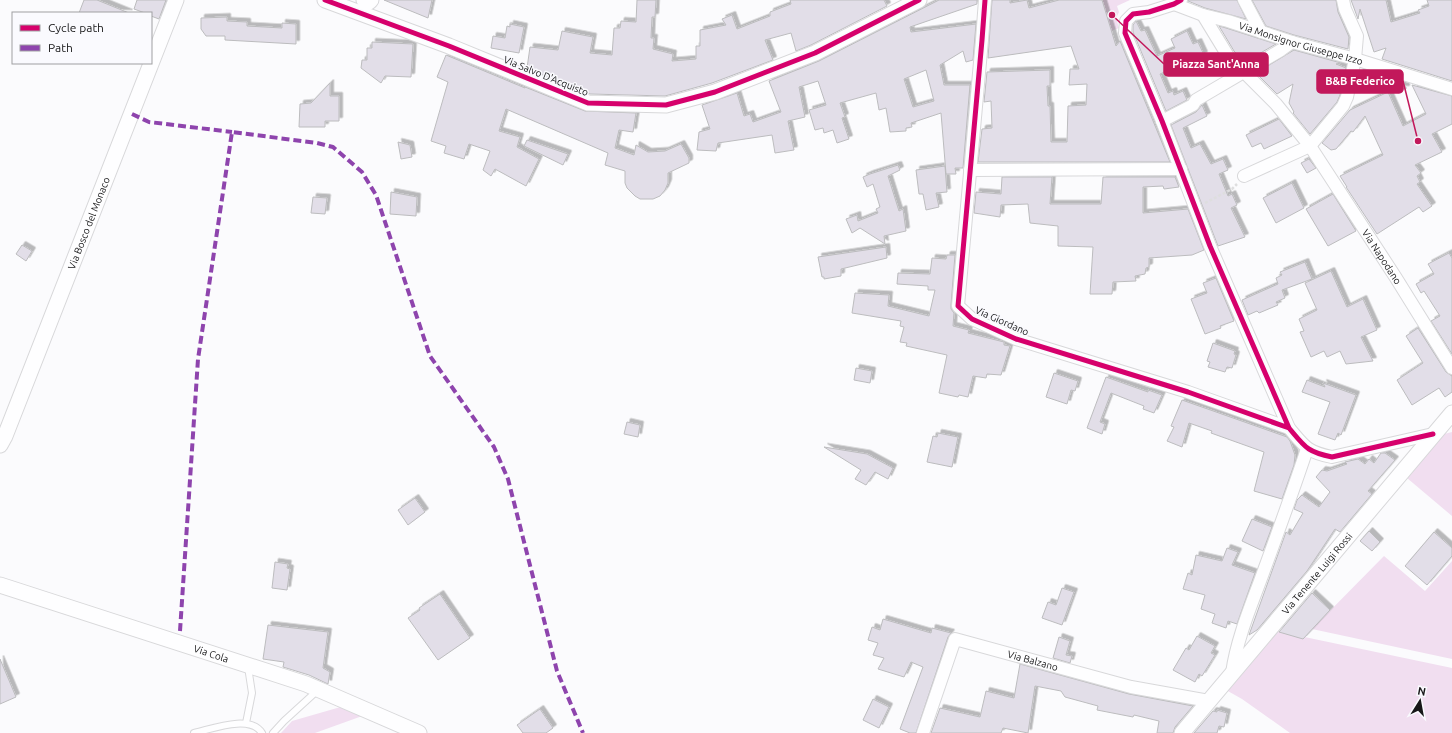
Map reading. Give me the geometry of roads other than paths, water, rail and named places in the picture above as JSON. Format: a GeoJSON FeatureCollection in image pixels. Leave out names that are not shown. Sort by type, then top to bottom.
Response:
{"type":"FeatureCollection","features":[{"type":"Feature","properties":{"kind":"street","name":"Via Bosco del Monaco"},"geometry":{"type":"LineString","coordinates":[[152,61],[176,0]]}},
{"type":"Feature","properties":{"kind":"street","name":"Via Salvo D'Acquisto"},"geometry":{"type":"LineString","coordinates":[[325,0],[449,46],[588,104],[666,105],[714,92],[815,53],[919,0]]}},
{"type":"Feature","properties":{"kind":"street","name":"Via Giordano"},"geometry":{"type":"LineString","coordinates":[[985,0],[958,306],[972,319],[1016,339],[1188,392],[1289,428]]}},
{"type":"Feature","properties":{"kind":"street"},"geometry":{"type":"LineString","coordinates":[[1244,0],[1261,32]]}},
{"type":"Feature","properties":{"kind":"street"},"geometry":{"type":"LineString","coordinates":[[1244,176],[1310,146],[1343,106],[1347,97],[1358,36],[1345,9],[1343,0]]}},
{"type":"Feature","properties":{"kind":"street"},"geometry":{"type":"LineString","coordinates":[[368,1],[370,7],[382,16],[494,56],[523,76]]}},
{"type":"Feature","properties":{"kind":"street"},"geometry":{"type":"LineString","coordinates":[[1177,2],[1149,12],[1133,14],[1126,21],[1125,33],[1162,121],[1210,246],[1289,428],[1306,449],[1332,457],[1433,434]]}},
{"type":"Feature","properties":{"kind":"street","name":"Via Monsignor Giuseppe Izzo"},"geometry":{"type":"LineString","coordinates":[[1177,2],[1203,15],[1228,21],[1292,42],[1355,59],[1452,89]]}},
{"type":"Feature","properties":{"kind":"street","name":"Via Napodano"},"geometry":{"type":"LineString","coordinates":[[1203,15],[1228,56],[1276,104],[1310,146],[1396,278],[1452,368]]}},
{"type":"Feature","properties":{"kind":"street"},"geometry":{"type":"LineString","coordinates":[[1162,121],[1194,105],[1196,100],[1292,42]]}},
{"type":"Feature","properties":{"kind":"street","name":"Via Bosco del Monaco"},"geometry":{"type":"LineString","coordinates":[[0,445],[5,436],[151,64]]}},
{"type":"Feature","properties":{"kind":"street"},"geometry":{"type":"LineString","coordinates":[[970,170],[1181,169]]}},
{"type":"Feature","properties":{"kind":"street","name":"Via Tenente Luigi Rossi"},"geometry":{"type":"LineString","coordinates":[[1182,733],[1433,434],[1452,414]]}},
{"type":"Feature","properties":{"kind":"street"},"geometry":{"type":"LineString","coordinates":[[1232,673],[1243,625],[1306,449]]}},
{"type":"Feature","properties":{"kind":"street","name":"Via Cola"},"geometry":{"type":"LineString","coordinates":[[0,585],[306,684],[419,733]]}},
{"type":"Feature","properties":{"kind":"street","name":"Via Balzano"},"geometry":{"type":"LineString","coordinates":[[923,733],[956,638],[1131,687],[1208,701]]}},
{"type":"Feature","properties":{"kind":"lane"},"geometry":{"type":"LineString","coordinates":[[246,723],[252,693],[248,665]]}},
{"type":"Feature","properties":{"kind":"lane"},"geometry":{"type":"LineString","coordinates":[[273,733],[318,689]]}},
{"type":"Feature","properties":{"kind":"lane"},"geometry":{"type":"LineString","coordinates":[[194,733],[231,724],[246,723],[259,728],[262,733]]}},
{"type":"Feature","properties":{"kind":"place","name":"Piazza Sant'Anna"},"geometry":{"type":"Point","coordinates":[1112,15]}},
{"type":"Feature","properties":{"kind":"place","name":"B&B Federico"},"geometry":{"type":"Point","coordinates":[1418,141]}}]}
